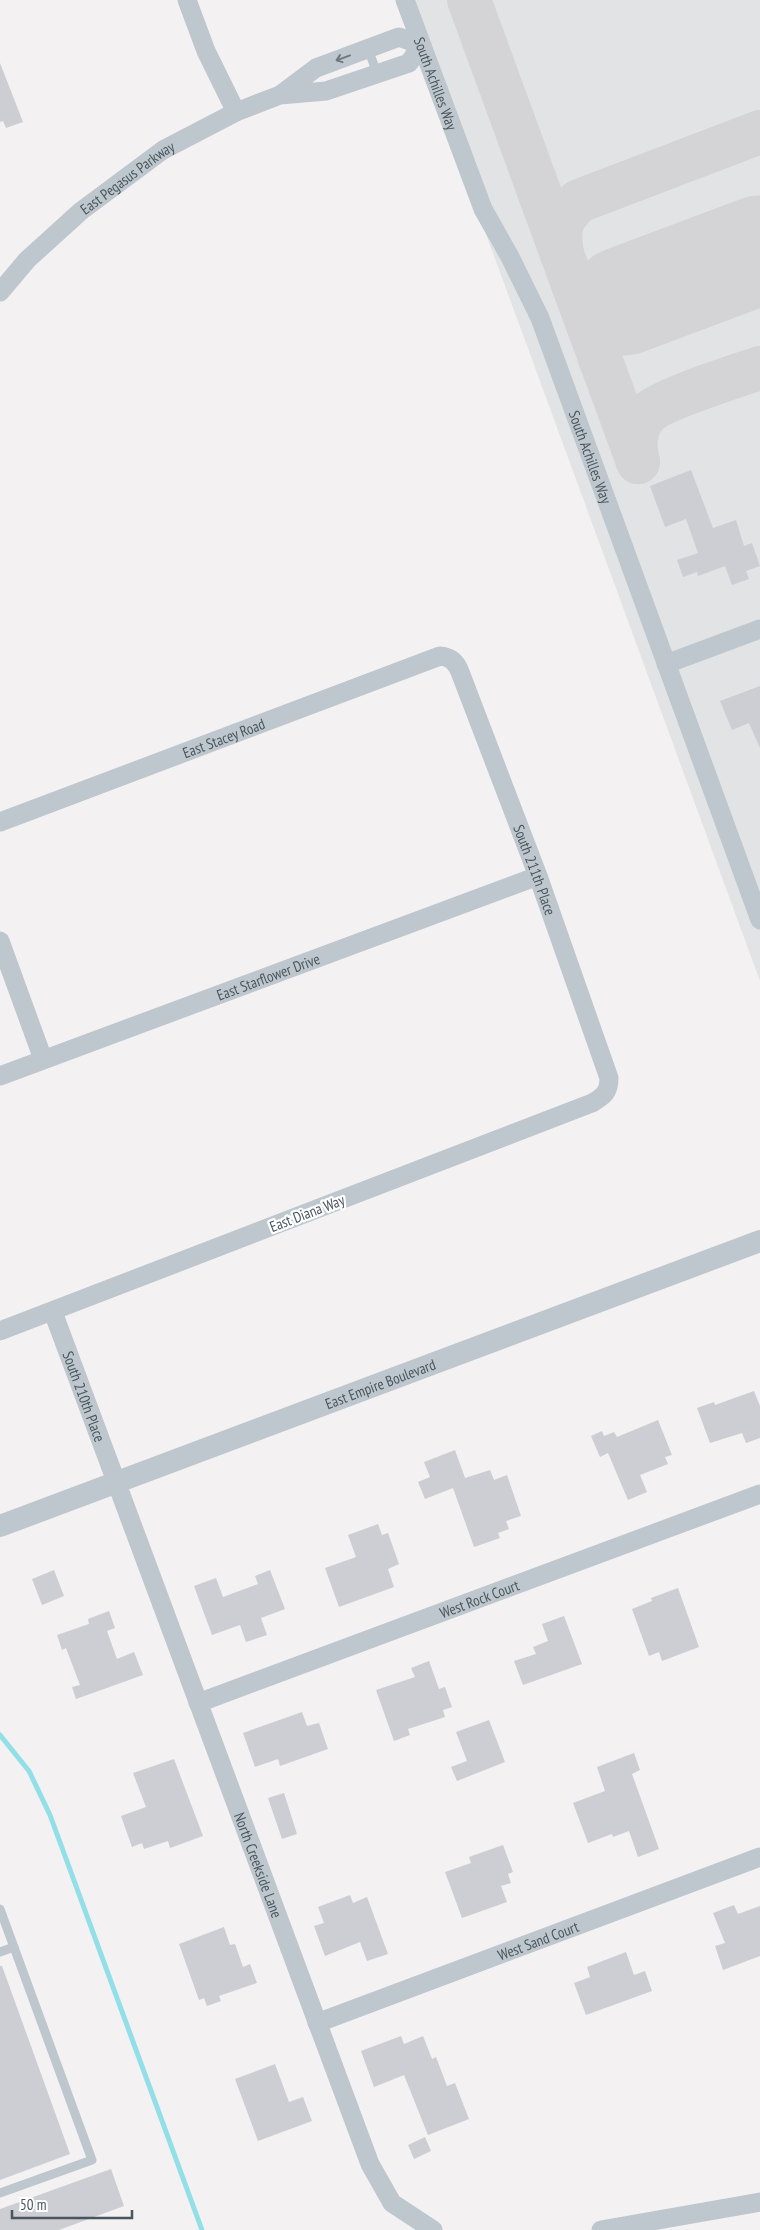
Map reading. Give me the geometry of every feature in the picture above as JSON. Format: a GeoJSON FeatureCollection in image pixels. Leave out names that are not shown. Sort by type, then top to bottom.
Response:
{"type":"FeatureCollection","features":[{"type":"Feature","properties":{"kind":"street"},"geometry":{"type":"LineString","coordinates":[[188,0],[206,51],[236,112]]}},
{"type":"Feature","properties":{"kind":"street","name":"South Achilles Way"},"geometry":{"type":"LineString","coordinates":[[405,0],[483,209],[510,257],[540,318],[760,920]]}},
{"type":"Feature","properties":{"kind":"street","name":"East Pegasus Parkway"},"geometry":{"type":"LineString","coordinates":[[0,292],[28,260],[74,217],[162,150],[236,112],[280,95],[316,68],[400,37],[421,45],[409,63],[326,91],[280,95]]}},
{"type":"Feature","properties":{"kind":"street"},"geometry":{"type":"LineString","coordinates":[[666,664],[760,629]]}},
{"type":"Feature","properties":{"kind":"street","name":"East Stacey Road"},"geometry":{"type":"LineString","coordinates":[[0,822],[440,656],[448,657]]}},
{"type":"Feature","properties":{"kind":"street","name":"South 211th Place"},"geometry":{"type":"LineString","coordinates":[[448,657],[456,662],[538,876],[609,1078],[609,1087]]}},
{"type":"Feature","properties":{"kind":"street","name":"East Starflower Drive"},"geometry":{"type":"LineString","coordinates":[[0,1076],[538,876]]}},
{"type":"Feature","properties":{"kind":"street"},"geometry":{"type":"LineString","coordinates":[[0,940],[43,1059]]}},
{"type":"Feature","properties":{"kind":"street","name":"East Diana Way"},"geometry":{"type":"LineString","coordinates":[[0,1331],[592,1103],[603,1096],[609,1087]]}},
{"type":"Feature","properties":{"kind":"street","name":"East Empire Boulevard"},"geometry":{"type":"LineString","coordinates":[[0,1526],[760,1242]]}},
{"type":"Feature","properties":{"kind":"street","name":"South 210th Place"},"geometry":{"type":"LineString","coordinates":[[53,1312],[115,1482]]}},
{"type":"Feature","properties":{"kind":"street","name":"North Creekside Lane"},"geometry":{"type":"LineString","coordinates":[[115,1482],[370,2164],[392,2202],[432,2230]]}},
{"type":"Feature","properties":{"kind":"street","name":"West Rock Court"},"geometry":{"type":"LineString","coordinates":[[198,1703],[760,1494]]}},
{"type":"Feature","properties":{"kind":"street","name":"West Sand Court"},"geometry":{"type":"LineString","coordinates":[[317,2023],[760,1857]]}},
{"type":"Feature","properties":{"kind":"street"},"geometry":{"type":"LineString","coordinates":[[601,2230],[760,2202]]}},
{"type":"Feature","properties":{"kind":"lane"},"geometry":{"type":"LineString","coordinates":[[368,49],[377,73]]}},
{"type":"Feature","properties":{"kind":"lane"},"geometry":{"type":"LineString","coordinates":[[0,1909],[92,2160],[0,2194]]}},
{"type":"Feature","properties":{"kind":"lane"},"geometry":{"type":"LineString","coordinates":[[0,1952],[14,1947]]}},
{"type":"Feature","properties":{"kind":"shaded area"},"geometry":{"type":"Polygon","coordinates":[[[400,0],[760,0],[760,981],[566,452],[400,0]]]}},
{"type":"Feature","properties":{"kind":"building"},"geometry":{"type":"Polygon","coordinates":[[[0,63],[23,122],[6,128],[3,121],[0,122],[0,63]]]}},
{"type":"Feature","properties":{"kind":"building"},"geometry":{"type":"Polygon","coordinates":[[[691,470],[713,528],[736,520],[744,546],[752,543],[760,566],[746,571],[749,579],[732,585],[725,566],[698,576],[697,572],[683,577],[677,560],[698,553],[686,519],[665,527],[650,486],[691,470]]]}},
{"type":"Feature","properties":{"kind":"building"},"geometry":{"type":"Polygon","coordinates":[[[760,686],[760,748],[749,723],[732,730],[720,701],[760,686]]]}},
{"type":"Feature","properties":{"kind":"building"},"geometry":{"type":"Polygon","coordinates":[[[754,1391],[760,1406],[760,1438],[746,1443],[742,1433],[710,1443],[697,1408],[714,1402],[715,1405],[754,1391]]]}},
{"type":"Feature","properties":{"kind":"building"},"geometry":{"type":"Polygon","coordinates":[[[658,1420],[672,1455],[665,1457],[668,1464],[640,1475],[647,1492],[628,1500],[608,1453],[600,1457],[591,1436],[602,1431],[604,1436],[614,1432],[617,1437],[658,1420]]]}},
{"type":"Feature","properties":{"kind":"building"},"geometry":{"type":"Polygon","coordinates":[[[455,1450],[465,1478],[490,1470],[494,1480],[507,1475],[521,1516],[506,1521],[509,1529],[498,1533],[500,1538],[474,1547],[453,1488],[425,1499],[418,1482],[430,1477],[424,1462],[455,1450]]]}},
{"type":"Feature","properties":{"kind":"building"},"geometry":{"type":"Polygon","coordinates":[[[378,1524],[382,1535],[388,1533],[399,1564],[388,1569],[394,1587],[339,1607],[325,1568],[356,1557],[348,1535],[378,1524]]]}},
{"type":"Feature","properties":{"kind":"building"},"geometry":{"type":"Polygon","coordinates":[[[54,1570],[64,1596],[42,1605],[32,1579],[54,1570]]]}},
{"type":"Feature","properties":{"kind":"building"},"geometry":{"type":"Polygon","coordinates":[[[270,1570],[285,1609],[261,1618],[267,1635],[246,1642],[240,1625],[212,1635],[194,1586],[216,1578],[223,1597],[258,1584],[255,1576],[270,1570]]]}},
{"type":"Feature","properties":{"kind":"building"},"geometry":{"type":"Polygon","coordinates":[[[678,1588],[699,1647],[662,1661],[659,1652],[649,1656],[632,1609],[652,1601],[651,1598],[678,1588]]]}},
{"type":"Feature","properties":{"kind":"building"},"geometry":{"type":"Polygon","coordinates":[[[109,1611],[115,1628],[107,1631],[117,1659],[134,1652],[143,1675],[76,1699],[72,1687],[80,1685],[66,1648],[62,1650],[57,1635],[89,1624],[88,1619],[109,1611]]]}},
{"type":"Feature","properties":{"kind":"building"},"geometry":{"type":"Polygon","coordinates":[[[564,1616],[582,1664],[523,1685],[514,1661],[536,1654],[533,1647],[548,1641],[542,1624],[564,1616]]]}},
{"type":"Feature","properties":{"kind":"building"},"geometry":{"type":"Polygon","coordinates":[[[429,1661],[439,1689],[445,1687],[452,1707],[443,1710],[445,1717],[408,1729],[410,1735],[394,1741],[376,1690],[415,1677],[411,1668],[429,1661]]]}},
{"type":"Feature","properties":{"kind":"building"},"geometry":{"type":"Polygon","coordinates":[[[302,1712],[307,1726],[319,1723],[328,1749],[280,1766],[278,1759],[255,1767],[243,1733],[302,1712]]]}},
{"type":"Feature","properties":{"kind":"building"},"geometry":{"type":"Polygon","coordinates":[[[489,1720],[505,1762],[457,1781],[451,1767],[467,1761],[456,1732],[489,1720]]]}},
{"type":"Feature","properties":{"kind":"building"},"geometry":{"type":"Polygon","coordinates":[[[634,1753],[640,1770],[632,1774],[659,1849],[638,1857],[629,1831],[613,1837],[612,1834],[588,1843],[573,1803],[605,1791],[597,1767],[634,1753]]]}},
{"type":"Feature","properties":{"kind":"building"},"geometry":{"type":"Polygon","coordinates":[[[174,1759],[203,1836],[170,1848],[168,1841],[144,1849],[142,1843],[132,1847],[121,1816],[146,1807],[133,1773],[174,1759]]]}},
{"type":"Feature","properties":{"kind":"building"},"geometry":{"type":"Polygon","coordinates":[[[284,1793],[297,1834],[282,1839],[268,1798],[284,1793]]]}},
{"type":"Feature","properties":{"kind":"building"},"geometry":{"type":"Polygon","coordinates":[[[503,1845],[513,1872],[508,1874],[511,1883],[501,1886],[507,1902],[462,1918],[445,1872],[471,1863],[469,1857],[503,1845]]]}},
{"type":"Feature","properties":{"kind":"building"},"geometry":{"type":"Polygon","coordinates":[[[350,1895],[353,1903],[367,1897],[388,1954],[367,1961],[360,1942],[325,1956],[314,1926],[324,1923],[318,1907],[350,1895]]]}},
{"type":"Feature","properties":{"kind":"building"},"geometry":{"type":"Polygon","coordinates":[[[734,1905],[738,1914],[760,1906],[760,1956],[723,1970],[715,1946],[725,1943],[713,1913],[734,1905]]]}},
{"type":"Feature","properties":{"kind":"building"},"geometry":{"type":"Polygon","coordinates":[[[224,1927],[230,1945],[235,1944],[243,1967],[250,1964],[257,1983],[219,1996],[221,2001],[207,2006],[204,1998],[199,2000],[179,1944],[224,1927]]]}},
{"type":"Feature","properties":{"kind":"building"},"geometry":{"type":"Polygon","coordinates":[[[626,1952],[634,1975],[645,1971],[652,1991],[586,2015],[574,1983],[590,1977],[587,1967],[626,1952]]]}},
{"type":"Feature","properties":{"kind":"building"},"geometry":{"type":"Polygon","coordinates":[[[0,1966],[2,1966],[70,2154],[0,2180],[0,1966]]]}},
{"type":"Feature","properties":{"kind":"building"},"geometry":{"type":"Polygon","coordinates":[[[401,2036],[404,2044],[423,2036],[432,2059],[436,2057],[447,2086],[455,2083],[469,2119],[428,2135],[404,2075],[374,2087],[361,2051],[401,2036]]]}},
{"type":"Feature","properties":{"kind":"building"},"geometry":{"type":"Polygon","coordinates":[[[275,2064],[289,2102],[303,2097],[312,2121],[258,2141],[235,2079],[275,2064]]]}},
{"type":"Feature","properties":{"kind":"building"},"geometry":{"type":"Polygon","coordinates":[[[425,2137],[431,2151],[414,2159],[408,2145],[425,2137]]]}},
{"type":"Feature","properties":{"kind":"building"},"geometry":{"type":"Polygon","coordinates":[[[111,2169],[124,2206],[59,2230],[0,2230],[0,2209],[111,2169]]]}},
{"type":"Feature","properties":{"kind":"waterway"},"geometry":{"type":"LineString","coordinates":[[0,1735],[29,1771],[50,1815],[202,2230]]}},
{"type":"Feature","properties":{"kind":"taxiway"},"geometry":{"type":"LineString","coordinates":[[469,0],[638,462]]}},
{"type":"Feature","properties":{"kind":"taxiway"},"geometry":{"type":"LineString","coordinates":[[562,254],[560,238],[562,224],[568,213],[579,201],[760,132]]}},
{"type":"Feature","properties":{"kind":"taxiway"},"geometry":{"type":"LineString","coordinates":[[600,359],[599,341],[605,318],[616,306],[624,301]]}},
{"type":"Feature","properties":{"kind":"taxiway"},"geometry":{"type":"LineString","coordinates":[[638,462],[636,437],[639,426],[646,415],[666,402],[760,368]]}},
{"type":"Feature","properties":{"kind":"runway"},"geometry":{"type":"LineString","coordinates":[[624,301],[760,250]]}}]}
